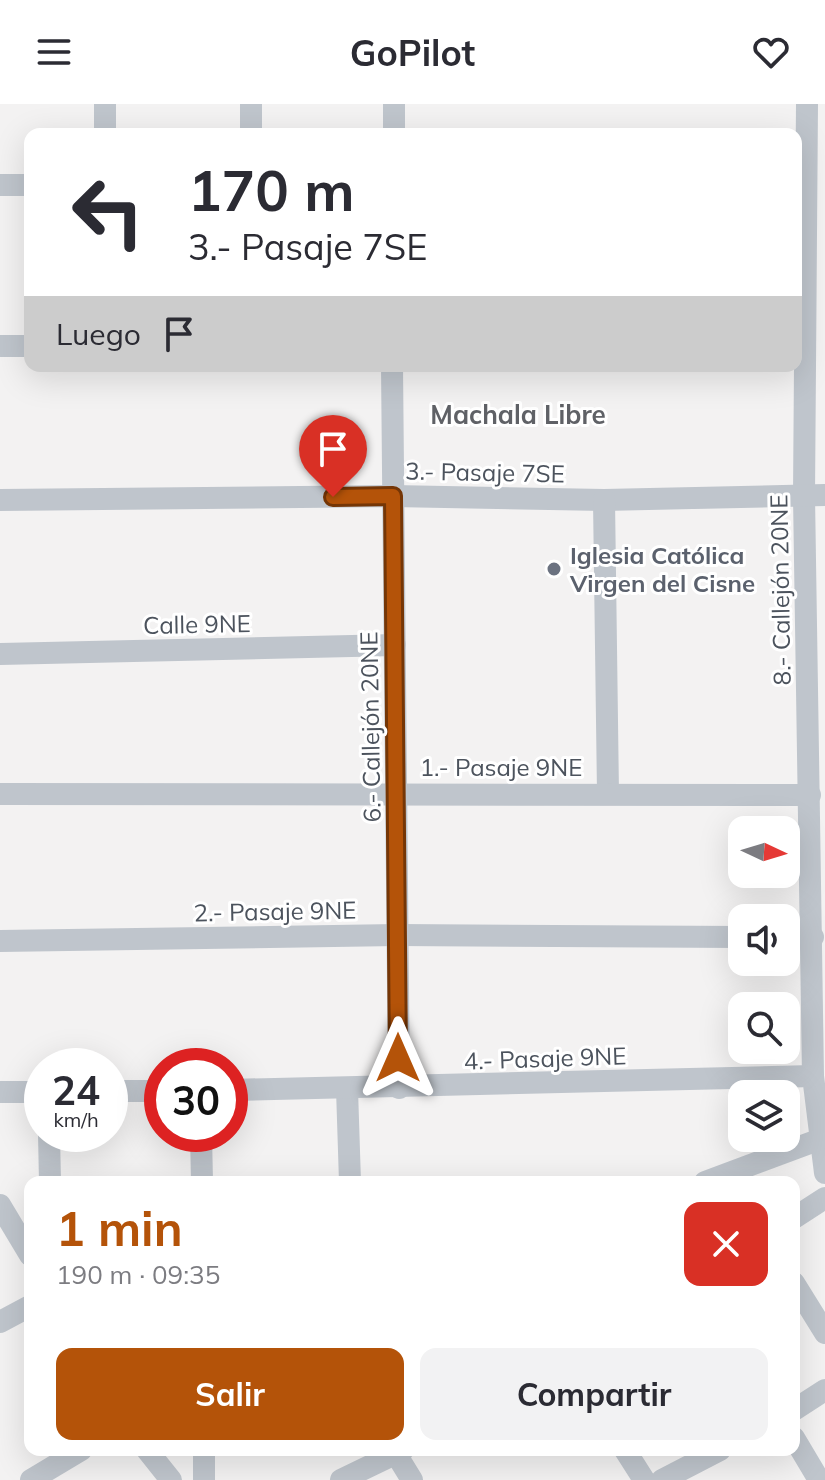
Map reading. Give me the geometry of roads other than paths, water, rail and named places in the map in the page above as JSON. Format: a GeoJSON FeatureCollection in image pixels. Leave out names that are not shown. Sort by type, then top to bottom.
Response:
{"type":"FeatureCollection","features":[{"type":"Feature","properties":{"kind":"street"},"geometry":{"type":"LineString","coordinates":[[105,104],[105,128]]}},
{"type":"Feature","properties":{"kind":"street"},"geometry":{"type":"LineString","coordinates":[[251,104],[251,128]]}},
{"type":"Feature","properties":{"kind":"street"},"geometry":{"type":"LineString","coordinates":[[394,104],[394,128]]}},
{"type":"Feature","properties":{"kind":"street","name":"8.- Callejón 20NE"},"geometry":{"type":"LineString","coordinates":[[807,104],[809,342],[815,496],[810,795],[813,1076],[818,1140],[825,1173]]}},
{"type":"Feature","properties":{"kind":"street"},"geometry":{"type":"LineString","coordinates":[[0,185],[24,185]]}},
{"type":"Feature","properties":{"kind":"street"},"geometry":{"type":"LineString","coordinates":[[0,346],[24,346]]}},
{"type":"Feature","properties":{"kind":"street","name":"6.- Callejón 20NE"},"geometry":{"type":"LineString","coordinates":[[392,372],[399,1088]]}},
{"type":"Feature","properties":{"kind":"street","name":"3.- Pasaje 7SE"},"geometry":{"type":"LineString","coordinates":[[0,500],[393,496],[604,500],[815,496]]}},
{"type":"Feature","properties":{"kind":"street"},"geometry":{"type":"LineString","coordinates":[[604,500],[608,794]]}},
{"type":"Feature","properties":{"kind":"street","name":"Calle 9NE"},"geometry":{"type":"LineString","coordinates":[[0,654],[395,645]]}},
{"type":"Feature","properties":{"kind":"street","name":"1.- Pasaje 9NE"},"geometry":{"type":"LineString","coordinates":[[0,794],[396,792],[810,795]]}},
{"type":"Feature","properties":{"kind":"street","name":"2.- Pasaje 9NE"},"geometry":{"type":"LineString","coordinates":[[0,941],[397,935],[728,937]]}},
{"type":"Feature","properties":{"kind":"street"},"geometry":{"type":"LineString","coordinates":[[800,937],[813,937]]}},
{"type":"Feature","properties":{"kind":"street","name":"4.- Pasaje 9NE"},"geometry":{"type":"LineString","coordinates":[[248,1090],[813,1076]]}},
{"type":"Feature","properties":{"kind":"street"},"geometry":{"type":"LineString","coordinates":[[347,1089],[350,1176]]}},
{"type":"Feature","properties":{"kind":"street"},"geometry":{"type":"LineString","coordinates":[[0,1092],[24,1092]]}},
{"type":"Feature","properties":{"kind":"street"},"geometry":{"type":"LineString","coordinates":[[721,1176],[818,1140]]}},
{"type":"Feature","properties":{"kind":"street"},"geometry":{"type":"LineString","coordinates":[[49,1152],[50,1176]]}},
{"type":"Feature","properties":{"kind":"street"},"geometry":{"type":"LineString","coordinates":[[201,1152],[202,1176]]}},
{"type":"Feature","properties":{"kind":"street"},"geometry":{"type":"LineString","coordinates":[[800,1214],[825,1198]]}},
{"type":"Feature","properties":{"kind":"street"},"geometry":{"type":"LineString","coordinates":[[0,1205],[24,1245]]}},
{"type":"Feature","properties":{"kind":"street"},"geometry":{"type":"LineString","coordinates":[[800,1293],[825,1333]]}},
{"type":"Feature","properties":{"kind":"street"},"geometry":{"type":"LineString","coordinates":[[0,1322],[24,1309]]}},
{"type":"Feature","properties":{"kind":"street"},"geometry":{"type":"LineString","coordinates":[[800,1406],[825,1390]]}},
{"type":"Feature","properties":{"kind":"street"},"geometry":{"type":"LineString","coordinates":[[800,1448],[819,1480]]}},
{"type":"Feature","properties":{"kind":"street"},"geometry":{"type":"LineString","coordinates":[[31,1480],[71,1456]]}},
{"type":"Feature","properties":{"kind":"street"},"geometry":{"type":"LineString","coordinates":[[152,1456],[171,1480]]}},
{"type":"Feature","properties":{"kind":"street"},"geometry":{"type":"LineString","coordinates":[[204,1456],[204,1480]]}},
{"type":"Feature","properties":{"kind":"street"},"geometry":{"type":"LineString","coordinates":[[349,1468],[387,1456]]}},
{"type":"Feature","properties":{"kind":"street"},"geometry":{"type":"LineString","coordinates":[[402,1456],[412,1480]]}},
{"type":"Feature","properties":{"kind":"street"},"geometry":{"type":"LineString","coordinates":[[629,1456],[644,1480]]}},
{"type":"Feature","properties":{"kind":"street"},"geometry":{"type":"LineString","coordinates":[[662,1480],[708,1456]]}},
{"type":"Feature","properties":{"kind":"place","name":"Iglesia Católica Virgen del Cisne"},"geometry":{"type":"Point","coordinates":[554,569]}},
{"type":"Feature","properties":{"kind":"district","name":"Machala Libre"},"geometry":{"type":"Point","coordinates":[518,414]}}]}
